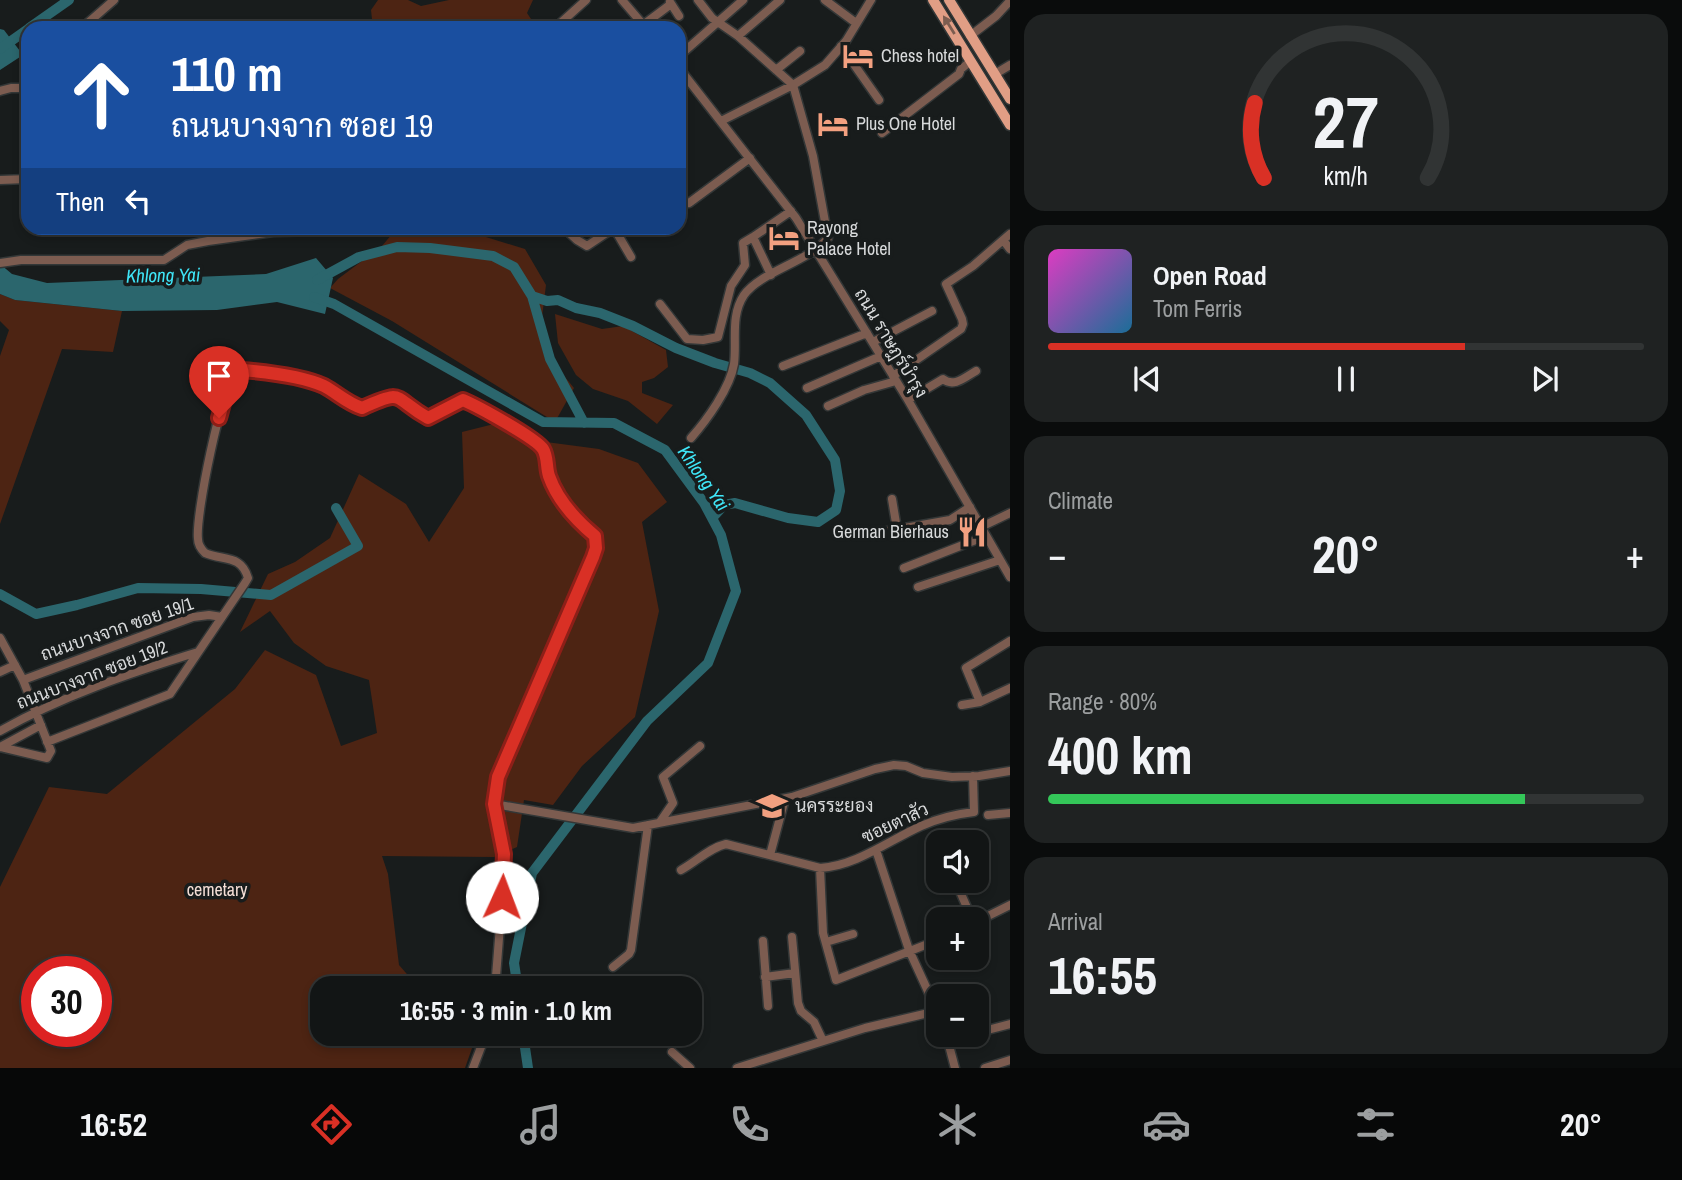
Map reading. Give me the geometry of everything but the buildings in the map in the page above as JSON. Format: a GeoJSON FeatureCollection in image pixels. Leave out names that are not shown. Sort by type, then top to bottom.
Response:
{"type":"FeatureCollection","features":[{"type":"Feature","properties":{"kind":"main road"},"geometry":{"type":"LineString","coordinates":[[933,0],[1010,125]]}},
{"type":"Feature","properties":{"kind":"main road"},"geometry":{"type":"LineString","coordinates":[[949,0],[1010,99]]}},
{"type":"Feature","properties":{"kind":"street"},"geometry":{"type":"LineString","coordinates":[[90,21],[114,0]]}},
{"type":"Feature","properties":{"kind":"street"},"geometry":{"type":"LineString","coordinates":[[563,21],[586,0]]}},
{"type":"Feature","properties":{"kind":"street"},"geometry":{"type":"LineString","coordinates":[[622,0],[640,21]]}},
{"type":"Feature","properties":{"kind":"street"},"geometry":{"type":"LineString","coordinates":[[691,438],[710,416],[732,370],[734,331],[742,299],[750,289],[826,241],[828,233],[813,156],[793,85],[738,36],[718,22],[698,0]]}},
{"type":"Feature","properties":{"kind":"street"},"geometry":{"type":"LineString","coordinates":[[686,50],[743,0]]}},
{"type":"Feature","properties":{"kind":"street"},"geometry":{"type":"LineString","coordinates":[[738,36],[780,0]]}},
{"type":"Feature","properties":{"kind":"street"},"geometry":{"type":"LineString","coordinates":[[825,0],[856,23]]}},
{"type":"Feature","properties":{"kind":"street"},"geometry":{"type":"LineString","coordinates":[[721,121],[793,85],[825,65],[871,0]]}},
{"type":"Feature","properties":{"kind":"street"},"geometry":{"type":"LineString","coordinates":[[970,36],[1010,1]]}},
{"type":"Feature","properties":{"kind":"street"},"geometry":{"type":"LineString","coordinates":[[649,21],[669,2],[679,16]]}},
{"type":"Feature","properties":{"kind":"street"},"geometry":{"type":"LineString","coordinates":[[841,46],[879,100]]}},
{"type":"Feature","properties":{"kind":"street"},"geometry":{"type":"LineString","coordinates":[[776,70],[800,51]]}},
{"type":"Feature","properties":{"kind":"street"},"geometry":{"type":"LineString","coordinates":[[882,134],[959,74],[966,73],[973,64]]}},
{"type":"Feature","properties":{"kind":"street"},"geometry":{"type":"LineString","coordinates":[[995,74],[1010,65]]}},
{"type":"Feature","properties":{"kind":"street","name":"ถนน ราษฎร์บำรุง"},"geometry":{"type":"LineString","coordinates":[[686,77],[791,211],[815,248],[895,378],[1010,577]]}},
{"type":"Feature","properties":{"kind":"street"},"geometry":{"type":"LineString","coordinates":[[0,92],[21,88]]}},
{"type":"Feature","properties":{"kind":"street"},"geometry":{"type":"LineString","coordinates":[[689,203],[750,158]]}},
{"type":"Feature","properties":{"kind":"street"},"geometry":{"type":"LineString","coordinates":[[0,180],[21,179]]}},
{"type":"Feature","properties":{"kind":"street"},"geometry":{"type":"LineString","coordinates":[[660,304],[687,339],[718,337],[731,286],[746,261],[744,241],[791,211]]}},
{"type":"Feature","properties":{"kind":"street"},"geometry":{"type":"LineString","coordinates":[[828,406],[895,378],[961,329],[962,319],[946,284],[973,267],[1010,233]]}},
{"type":"Feature","properties":{"kind":"street"},"geometry":{"type":"LineString","coordinates":[[0,263],[21,260],[164,260],[187,245],[252,235]]}},
{"type":"Feature","properties":{"kind":"street"},"geometry":{"type":"LineString","coordinates":[[572,235],[587,246],[604,235]]}},
{"type":"Feature","properties":{"kind":"street"},"geometry":{"type":"LineString","coordinates":[[618,235],[631,257]]}},
{"type":"Feature","properties":{"kind":"street"},"geometry":{"type":"LineString","coordinates":[[753,237],[771,275]]}},
{"type":"Feature","properties":{"kind":"street"},"geometry":{"type":"LineString","coordinates":[[1003,240],[1010,249]]}},
{"type":"Feature","properties":{"kind":"street"},"geometry":{"type":"LineString","coordinates":[[873,342],[933,311]]}},
{"type":"Feature","properties":{"kind":"street"},"geometry":{"type":"LineString","coordinates":[[783,366],[867,333]]}},
{"type":"Feature","properties":{"kind":"street"},"geometry":{"type":"LineString","coordinates":[[807,388],[881,356]]}},
{"type":"Feature","properties":{"kind":"street"},"geometry":{"type":"LineString","coordinates":[[47,742],[166,696],[174,690],[248,578],[241,563],[231,558],[205,553],[198,542],[201,500],[224,396],[230,378],[236,371],[280,375],[323,386],[347,403],[362,408],[390,396],[401,398],[428,418],[463,400],[537,443],[545,453],[549,476],[578,523],[595,536],[596,548],[560,638],[498,777],[494,804],[504,854],[505,876],[496,976]]}},
{"type":"Feature","properties":{"kind":"street"},"geometry":{"type":"LineString","coordinates":[[908,400],[937,381],[943,379],[947,383],[955,383],[976,371]]}},
{"type":"Feature","properties":{"kind":"street"},"geometry":{"type":"LineString","coordinates":[[892,499],[897,529]]}},
{"type":"Feature","properties":{"kind":"street"},"geometry":{"type":"LineString","coordinates":[[876,533],[950,520],[970,507]]}},
{"type":"Feature","properties":{"kind":"street"},"geometry":{"type":"LineString","coordinates":[[981,527],[1010,513]]}},
{"type":"Feature","properties":{"kind":"street"},"geometry":{"type":"LineString","coordinates":[[904,568],[986,536]]}},
{"type":"Feature","properties":{"kind":"street"},"geometry":{"type":"LineString","coordinates":[[918,587],[1000,560]]}},
{"type":"Feature","properties":{"kind":"street","name":"ถนนบางจาก ซอย 19/1"},"geometry":{"type":"LineString","coordinates":[[23,680],[193,617],[222,617]]}},
{"type":"Feature","properties":{"kind":"street"},"geometry":{"type":"LineString","coordinates":[[0,638],[23,680],[36,710],[51,751],[47,758],[0,747],[41,725]]}},
{"type":"Feature","properties":{"kind":"street"},"geometry":{"type":"LineString","coordinates":[[979,702],[967,668],[1010,641]]}},
{"type":"Feature","properties":{"kind":"street","name":"ถนนบางจาก ซอย 19/2"},"geometry":{"type":"LineString","coordinates":[[0,731],[36,710],[141,670],[198,652]]}},
{"type":"Feature","properties":{"kind":"street"},"geometry":{"type":"LineString","coordinates":[[0,672],[15,665]]}},
{"type":"Feature","properties":{"kind":"street"},"geometry":{"type":"LineString","coordinates":[[962,705],[979,702],[1010,688]]}},
{"type":"Feature","properties":{"kind":"street"},"geometry":{"type":"LineString","coordinates":[[660,822],[673,803],[663,777],[699,746]]}},
{"type":"Feature","properties":{"kind":"street"},"geometry":{"type":"LineString","coordinates":[[494,804],[633,828],[785,799],[894,765],[906,766],[923,774],[973,776],[1010,771]]}},
{"type":"Feature","properties":{"kind":"street","name":"ซอยตาสัว"},"geometry":{"type":"LineString","coordinates":[[820,869],[876,850],[923,825],[974,812],[973,776]]}},
{"type":"Feature","properties":{"kind":"street"},"geometry":{"type":"LineString","coordinates":[[770,855],[785,799]]}},
{"type":"Feature","properties":{"kind":"street"},"geometry":{"type":"LineString","coordinates":[[988,815],[1010,813]]}},
{"type":"Feature","properties":{"kind":"street"},"geometry":{"type":"LineString","coordinates":[[613,967],[631,950],[648,825]]}},
{"type":"Feature","properties":{"kind":"street"},"geometry":{"type":"LineString","coordinates":[[681,870],[726,844],[820,869],[822,925],[836,980],[926,944]]}},
{"type":"Feature","properties":{"kind":"street"},"geometry":{"type":"LineString","coordinates":[[876,850],[909,950],[926,986]]}},
{"type":"Feature","properties":{"kind":"street"},"geometry":{"type":"LineString","coordinates":[[989,914],[1010,905]]}},
{"type":"Feature","properties":{"kind":"street"},"geometry":{"type":"LineString","coordinates":[[825,942],[853,934]]}},
{"type":"Feature","properties":{"kind":"street"},"geometry":{"type":"LineString","coordinates":[[792,937],[800,1008],[814,1022],[823,1041]]}},
{"type":"Feature","properties":{"kind":"street"},"geometry":{"type":"LineString","coordinates":[[763,941],[768,1006]]}},
{"type":"Feature","properties":{"kind":"street"},"geometry":{"type":"LineString","coordinates":[[765,976],[795,973]]}},
{"type":"Feature","properties":{"kind":"street"},"geometry":{"type":"LineString","coordinates":[[737,1068],[823,1041],[926,1015]]}},
{"type":"Feature","properties":{"kind":"street"},"geometry":{"type":"LineString","coordinates":[[989,1030],[1010,1024]]}},
{"type":"Feature","properties":{"kind":"street"},"geometry":{"type":"LineString","coordinates":[[473,1068],[481,1046]]}},
{"type":"Feature","properties":{"kind":"street"},"geometry":{"type":"LineString","coordinates":[[949,1047],[955,1068]]}},
{"type":"Feature","properties":{"kind":"street"},"geometry":{"type":"LineString","coordinates":[[672,1052],[690,1068]]}},
{"type":"Feature","properties":{"kind":"street"},"geometry":{"type":"LineString","coordinates":[[985,1068],[1010,1060]]}},
{"type":"Feature","properties":{"kind":"green space"},"geometry":{"type":"Polygon","coordinates":[[[378,0],[408,0],[421,6],[449,0],[533,0],[527,13],[532,21],[372,21],[371,10],[378,0]]]}},
{"type":"Feature","properties":{"kind":"green space"},"geometry":{"type":"Polygon","coordinates":[[[391,235],[480,235],[525,249],[546,285],[541,325],[542,344],[550,359],[574,388],[555,422],[392,321],[330,288],[382,246],[391,235]]]}},
{"type":"Feature","properties":{"kind":"green space"},"geometry":{"type":"Polygon","coordinates":[[[0,294],[15,300],[122,311],[113,352],[62,349],[0,524],[0,356],[9,330],[0,321],[0,294]]]}},
{"type":"Feature","properties":{"kind":"green space"},"geometry":{"type":"Polygon","coordinates":[[[555,314],[602,329],[623,326],[666,350],[668,367],[654,378],[642,382],[642,393],[673,405],[657,424],[628,401],[593,389],[576,375],[558,343],[555,314]]]}},
{"type":"Feature","properties":{"kind":"green space","name":"cemetary"},"geometry":{"type":"Polygon","coordinates":[[[502,422],[546,442],[599,449],[638,463],[667,502],[642,522],[659,611],[635,717],[582,766],[553,805],[524,800],[517,847],[494,857],[382,856],[388,874],[399,965],[409,976],[310,976],[310,1046],[473,1046],[465,1068],[0,1068],[0,887],[49,787],[107,794],[235,689],[265,650],[316,675],[341,746],[377,733],[369,680],[326,666],[294,643],[270,611],[240,632],[268,574],[295,562],[330,538],[359,474],[406,504],[429,542],[464,488],[462,432],[502,422]]]}},
{"type":"Feature","properties":{"kind":"water"},"geometry":{"type":"Polygon","coordinates":[[[0,29],[4,30],[21,52],[21,56],[0,70],[0,29]]]}},
{"type":"Feature","properties":{"kind":"water"},"geometry":{"type":"Polygon","coordinates":[[[316,258],[333,278],[325,314],[277,302],[217,310],[122,311],[15,300],[0,294],[0,264],[12,274],[47,283],[266,274],[316,258]]]}},
{"type":"Feature","properties":{"kind":"waterway","name":"Khlong Yai"},"geometry":{"type":"LineString","coordinates":[[39,21],[69,0]]}},
{"type":"Feature","properties":{"kind":"waterway","name":"Khlong Yai"},"geometry":{"type":"LineString","coordinates":[[0,49],[21,34]]}},
{"type":"Feature","properties":{"kind":"waterway"},"geometry":{"type":"LineString","coordinates":[[317,280],[359,257],[397,247],[493,256],[514,267],[532,296],[550,359],[584,423]]}},
{"type":"Feature","properties":{"kind":"waterway"},"geometry":{"type":"LineString","coordinates":[[532,296],[547,301],[558,300],[576,308],[600,313],[676,348],[750,373],[770,383],[806,415],[835,460],[840,491],[836,510],[818,522],[788,518],[735,503],[724,505],[712,518]]}},
{"type":"Feature","properties":{"kind":"waterway","name":"Khlong Yai"},"geometry":{"type":"LineString","coordinates":[[314,297],[334,304],[543,422],[614,423],[665,450],[704,503],[721,535],[736,591],[708,663],[647,721],[532,873],[514,963],[516,976]]}},
{"type":"Feature","properties":{"kind":"waterway"},"geometry":{"type":"LineString","coordinates":[[0,594],[36,614],[138,588],[201,589],[271,595],[358,546],[336,508]]}},
{"type":"Feature","properties":{"kind":"waterway","name":"Khlong Yai"},"geometry":{"type":"LineString","coordinates":[[525,1046],[528,1068]]}},
{"type":"Feature","properties":{"kind":"place","name":"Chess hotel"},"geometry":{"type":"Point","coordinates":[858,56]}},
{"type":"Feature","properties":{"kind":"place","name":"Plus One Hotel"},"geometry":{"type":"Point","coordinates":[833,124]}},
{"type":"Feature","properties":{"kind":"place","name":"Rayong Palace Hotel"},"geometry":{"type":"Point","coordinates":[784,238]}},
{"type":"Feature","properties":{"kind":"place","name":"German Bierhaus"},"geometry":{"type":"Point","coordinates":[972,532]}},
{"type":"Feature","properties":{"kind":"place","name":"นครระยอง"},"geometry":{"type":"Point","coordinates":[772,806]}},
{"type":"Feature","properties":{"kind":"route"},"geometry":{"type":"LineString","coordinates":[[219,418],[230,378],[236,371],[242,370],[280,375],[323,386],[347,403],[362,408],[390,396],[401,398],[428,418],[463,400],[541,447],[547,459],[549,476],[578,523],[595,536],[597,541],[593,557],[498,777],[494,804],[504,854],[502,897]]}}]}
